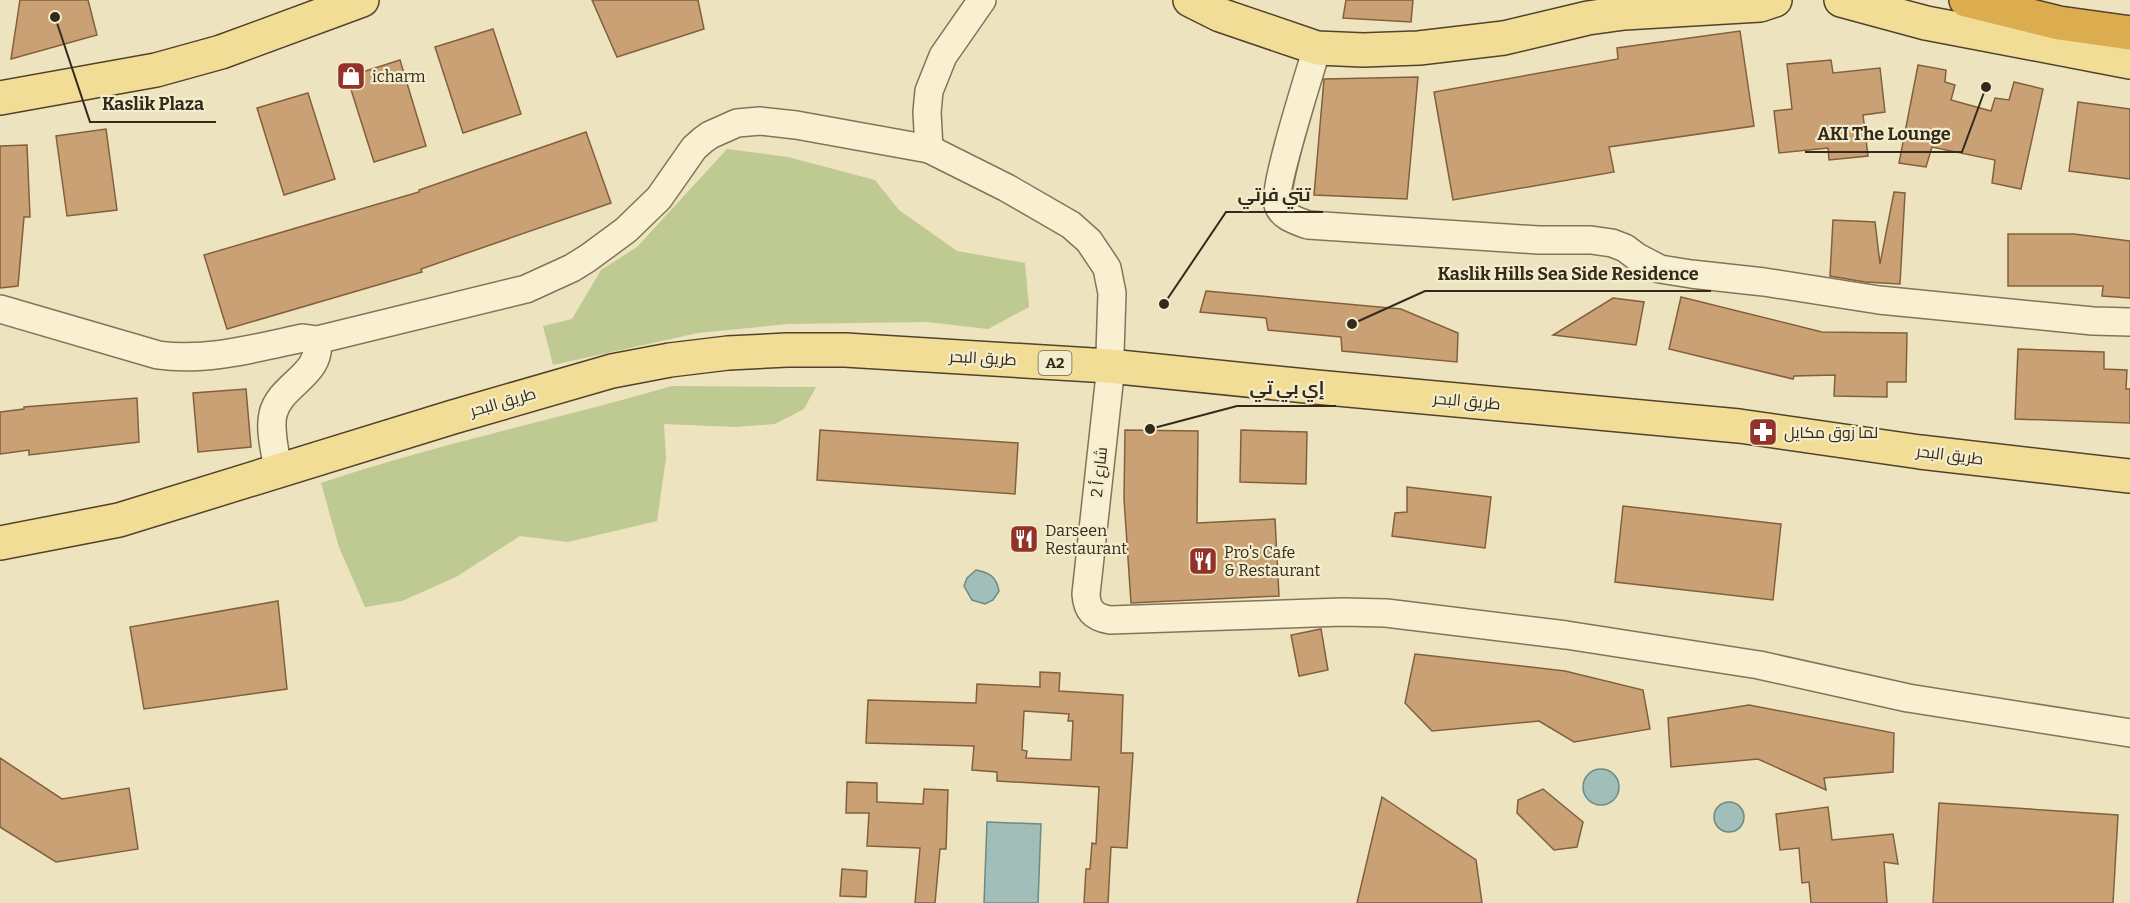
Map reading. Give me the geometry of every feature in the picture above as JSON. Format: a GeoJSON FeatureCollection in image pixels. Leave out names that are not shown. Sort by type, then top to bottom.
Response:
{"type":"FeatureCollection","features":[{"type":"Feature","properties":{"kind":"highway"},"geometry":{"type":"LineString","coordinates":[[1966,0],[2059,23],[2130,33]]}},
{"type":"Feature","properties":{"kind":"highway"},"geometry":{"type":"LineString","coordinates":[[2052,0],[2130,24]]}},
{"type":"Feature","properties":{"kind":"main road"},"geometry":{"type":"LineString","coordinates":[[0,98],[156,70],[221,52],[362,0]]}},
{"type":"Feature","properties":{"kind":"main road"},"geometry":{"type":"LineString","coordinates":[[1190,0],[1231,19],[1317,48],[1363,50],[1419,48],[1504,38],[1588,18],[1624,13],[1760,5],[1775,0]]}},
{"type":"Feature","properties":{"kind":"main road"},"geometry":{"type":"LineString","coordinates":[[1588,18],[1608,11],[1625,0]]}},
{"type":"Feature","properties":{"kind":"main road"},"geometry":{"type":"LineString","coordinates":[[1841,0],[1926,23],[2130,62]]}},
{"type":"Feature","properties":{"kind":"main road","name":"طريق البحر"},"geometry":{"type":"LineString","coordinates":[[0,543],[118,520],[612,371],[670,360],[787,350],[845,350],[1109,366],[1739,426],[1920,452],[2130,476]]}},
{"type":"Feature","properties":{"kind":"street"},"geometry":{"type":"LineString","coordinates":[[929,149],[928,91],[943,56],[982,0]]}},
{"type":"Feature","properties":{"kind":"street"},"geometry":{"type":"LineString","coordinates":[[1317,48],[1276,199],[1280,210],[1286,216],[1308,225],[1538,240],[1591,240],[1612,243],[1625,248],[1637,257],[1660,268],[1691,274],[1764,282],[1879,300],[2093,321],[2130,322]]}},
{"type":"Feature","properties":{"kind":"street","name":"شارع أ 2"},"geometry":{"type":"LineString","coordinates":[[0,309],[171,357],[212,355],[303,338],[317,340],[526,290],[572,268],[626,230],[659,198],[702,140],[737,123],[760,121],[796,125],[929,149],[1007,188],[1071,225],[1089,241],[1107,268],[1112,293],[1109,366],[1086,594],[1087,604],[1092,613],[1100,618],[1110,620],[1342,612],[1386,613],[1566,635],[1759,665],[1908,698],[2130,733]]}},
{"type":"Feature","properties":{"kind":"street"},"geometry":{"type":"LineString","coordinates":[[279,471],[272,422],[273,412],[283,395],[313,366],[317,356],[317,340]]}},
{"type":"Feature","properties":{"kind":"green space"},"geometry":{"type":"Polygon","coordinates":[[[727,149],[788,157],[875,180],[899,210],[957,251],[1025,263],[1029,307],[988,329],[927,322],[788,324],[698,333],[553,365],[543,326],[572,319],[601,270],[637,247],[727,149]]]}},
{"type":"Feature","properties":{"kind":"green space"},"geometry":{"type":"Polygon","coordinates":[[[672,386],[816,387],[804,409],[775,424],[737,427],[664,424],[666,458],[657,521],[568,542],[520,536],[456,577],[402,601],[365,607],[339,547],[321,483],[408,456],[672,386]]]}},
{"type":"Feature","properties":{"kind":"water"},"geometry":{"type":"Polygon","coordinates":[[[976,570],[992,576],[998,586],[999,591],[993,600],[985,604],[972,600],[964,586],[967,578],[976,570]]]}},
{"type":"Feature","properties":{"kind":"water"},"geometry":{"type":"Polygon","coordinates":[[[1601,769],[1613,775],[1619,787],[1613,799],[1601,805],[1589,799],[1583,787],[1589,775],[1601,769]]]}},
{"type":"Feature","properties":{"kind":"water"},"geometry":{"type":"Polygon","coordinates":[[[1729,802],[1735,803],[1743,811],[1743,823],[1735,831],[1729,832],[1723,831],[1715,823],[1714,817],[1715,811],[1723,803],[1729,802]]]}},
{"type":"Feature","properties":{"kind":"water"},"geometry":{"type":"Polygon","coordinates":[[[987,822],[1041,824],[1038,903],[984,903],[987,822]]]}},
{"type":"Feature","properties":{"kind":"building"},"geometry":{"type":"Polygon","coordinates":[[[20,0],[88,0],[97,35],[11,59],[20,0]]]}},
{"type":"Feature","properties":{"kind":"building"},"geometry":{"type":"Polygon","coordinates":[[[592,0],[698,0],[704,29],[617,57],[592,0]]]}},
{"type":"Feature","properties":{"kind":"building"},"geometry":{"type":"Polygon","coordinates":[[[1346,0],[1413,0],[1411,22],[1343,18],[1346,0]]]}},
{"type":"Feature","properties":{"kind":"building"},"geometry":{"type":"Polygon","coordinates":[[[493,29],[521,114],[463,133],[435,47],[493,29]]]}},
{"type":"Feature","properties":{"kind":"building"},"geometry":{"type":"Polygon","coordinates":[[[1740,31],[1754,126],[1609,147],[1614,172],[1453,200],[1434,92],[1618,59],[1617,48],[1740,31]]]}},
{"type":"Feature","properties":{"kind":"building"},"geometry":{"type":"Polygon","coordinates":[[[400,60],[426,146],[374,162],[347,77],[400,60]]]}},
{"type":"Feature","properties":{"kind":"building"},"geometry":{"type":"Polygon","coordinates":[[[1831,60],[1833,73],[1880,68],[1885,112],[1863,115],[1868,156],[1829,160],[1828,148],[1779,153],[1774,111],[1792,109],[1787,64],[1831,60]]]}},
{"type":"Feature","properties":{"kind":"building"},"geometry":{"type":"Polygon","coordinates":[[[1918,65],[1946,70],[1945,82],[1955,85],[1951,100],[1991,111],[1995,98],[2009,100],[2014,82],[2043,89],[2021,189],[1992,183],[1995,160],[1932,147],[1926,167],[1899,163],[1918,65]]]}},
{"type":"Feature","properties":{"kind":"building"},"geometry":{"type":"Polygon","coordinates":[[[1418,77],[1407,199],[1314,195],[1324,79],[1418,77]]]}},
{"type":"Feature","properties":{"kind":"building"},"geometry":{"type":"Polygon","coordinates":[[[308,93],[335,179],[284,195],[257,108],[308,93]]]}},
{"type":"Feature","properties":{"kind":"building"},"geometry":{"type":"Polygon","coordinates":[[[2078,102],[2130,109],[2130,179],[2069,171],[2078,102]]]}},
{"type":"Feature","properties":{"kind":"building"},"geometry":{"type":"Polygon","coordinates":[[[106,129],[117,210],[67,216],[56,136],[106,129]]]}},
{"type":"Feature","properties":{"kind":"building"},"geometry":{"type":"Polygon","coordinates":[[[586,132],[611,203],[421,269],[422,272],[227,329],[204,255],[419,192],[419,190],[586,132]]]}},
{"type":"Feature","properties":{"kind":"building"},"geometry":{"type":"Polygon","coordinates":[[[27,145],[30,217],[24,217],[18,286],[0,288],[0,146],[27,145]]]}},
{"type":"Feature","properties":{"kind":"building"},"geometry":{"type":"Polygon","coordinates":[[[1894,192],[1905,193],[1900,284],[1865,282],[1830,276],[1833,220],[1875,222],[1880,264],[1894,192]]]}},
{"type":"Feature","properties":{"kind":"building"},"geometry":{"type":"Polygon","coordinates":[[[2008,234],[2074,234],[2130,241],[2130,298],[2102,296],[2103,286],[2008,286],[2008,234]]]}},
{"type":"Feature","properties":{"kind":"building"},"geometry":{"type":"Polygon","coordinates":[[[1206,291],[1401,309],[1458,333],[1457,362],[1342,351],[1341,337],[1268,330],[1266,318],[1200,312],[1206,291]]]}},
{"type":"Feature","properties":{"kind":"building"},"geometry":{"type":"Polygon","coordinates":[[[1681,297],[1822,332],[1907,333],[1906,382],[1887,382],[1887,397],[1834,396],[1835,375],[1794,376],[1793,379],[1669,349],[1681,297]]]}},
{"type":"Feature","properties":{"kind":"building"},"geometry":{"type":"Polygon","coordinates":[[[1613,298],[1644,302],[1636,345],[1553,335],[1613,298]]]}},
{"type":"Feature","properties":{"kind":"building"},"geometry":{"type":"Polygon","coordinates":[[[2018,349],[2104,352],[2104,369],[2127,370],[2126,389],[2130,389],[2130,423],[2015,419],[2018,349]]]}},
{"type":"Feature","properties":{"kind":"building"},"geometry":{"type":"Polygon","coordinates":[[[246,389],[251,447],[198,452],[193,393],[246,389]]]}},
{"type":"Feature","properties":{"kind":"building"},"geometry":{"type":"Polygon","coordinates":[[[137,398],[139,442],[29,455],[29,450],[0,454],[0,412],[24,409],[24,407],[137,398]]]}},
{"type":"Feature","properties":{"kind":"building"},"geometry":{"type":"Polygon","coordinates":[[[820,430],[1018,443],[1015,494],[817,480],[820,430]]]}},
{"type":"Feature","properties":{"kind":"building","name":"Pro's Cafe & Restaurant"},"geometry":{"type":"Polygon","coordinates":[[[1125,430],[1198,431],[1197,523],[1275,519],[1279,596],[1131,603],[1124,499],[1125,430]]]}},
{"type":"Feature","properties":{"kind":"building"},"geometry":{"type":"Polygon","coordinates":[[[1241,430],[1307,432],[1306,484],[1240,482],[1241,430]]]}},
{"type":"Feature","properties":{"kind":"building"},"geometry":{"type":"Polygon","coordinates":[[[1407,487],[1491,497],[1485,548],[1392,536],[1395,513],[1407,512],[1407,487]]]}},
{"type":"Feature","properties":{"kind":"building"},"geometry":{"type":"Polygon","coordinates":[[[1623,506],[1781,524],[1773,600],[1615,582],[1623,506]]]}},
{"type":"Feature","properties":{"kind":"building"},"geometry":{"type":"Polygon","coordinates":[[[278,601],[287,689],[144,709],[130,627],[278,601]]]}},
{"type":"Feature","properties":{"kind":"building"},"geometry":{"type":"Polygon","coordinates":[[[1321,629],[1328,670],[1299,676],[1291,635],[1321,629]]]}},
{"type":"Feature","properties":{"kind":"building"},"geometry":{"type":"Polygon","coordinates":[[[1415,654],[1565,671],[1643,690],[1650,729],[1574,742],[1539,721],[1432,731],[1405,703],[1415,654]]]}},
{"type":"Feature","properties":{"kind":"building"},"geometry":{"type":"Polygon","coordinates":[[[1040,672],[1060,673],[1059,691],[1123,695],[1121,753],[1133,753],[1127,848],[1111,847],[1108,903],[1084,903],[1086,869],[1090,869],[1092,843],[1096,844],[1099,787],[997,781],[997,772],[972,770],[974,746],[866,743],[868,700],[976,703],[977,684],[1040,687],[1040,672]],[[1024,711],[1022,750],[1027,751],[1026,758],[1071,760],[1073,721],[1068,721],[1069,714],[1024,711]]]}},
{"type":"Feature","properties":{"kind":"building"},"geometry":{"type":"Polygon","coordinates":[[[1749,705],[1894,733],[1893,772],[1824,778],[1826,790],[1758,759],[1671,767],[1668,718],[1749,705]]]}},
{"type":"Feature","properties":{"kind":"building"},"geometry":{"type":"Polygon","coordinates":[[[0,758],[62,799],[129,788],[138,849],[56,862],[0,827],[0,758]]]}},
{"type":"Feature","properties":{"kind":"building"},"geometry":{"type":"Polygon","coordinates":[[[847,782],[877,783],[877,802],[923,804],[924,789],[948,790],[946,849],[940,849],[935,903],[915,903],[920,848],[867,846],[869,813],[846,813],[847,782]]]}},
{"type":"Feature","properties":{"kind":"building"},"geometry":{"type":"Polygon","coordinates":[[[1543,789],[1583,822],[1577,847],[1554,850],[1517,813],[1518,800],[1543,789]]]}},
{"type":"Feature","properties":{"kind":"building"},"geometry":{"type":"Polygon","coordinates":[[[1382,797],[1476,860],[1482,903],[1357,903],[1382,797]]]}},
{"type":"Feature","properties":{"kind":"building"},"geometry":{"type":"Polygon","coordinates":[[[1939,803],[2118,815],[2113,903],[1933,903],[1939,803]]]}},
{"type":"Feature","properties":{"kind":"building"},"geometry":{"type":"Polygon","coordinates":[[[1828,807],[1832,840],[1893,834],[1898,864],[1884,862],[1887,903],[1811,903],[1809,882],[1802,883],[1799,848],[1780,850],[1776,814],[1828,807]]]}},
{"type":"Feature","properties":{"kind":"building"},"geometry":{"type":"Polygon","coordinates":[[[842,869],[867,871],[866,897],[840,896],[842,869]]]}},
{"type":"Feature","properties":{"kind":"place","name":"Kaslik Plaza"},"geometry":{"type":"Point","coordinates":[55,17]}},
{"type":"Feature","properties":{"kind":"place","name":"icharm"},"geometry":{"type":"Point","coordinates":[351,76]}},
{"type":"Feature","properties":{"kind":"place","name":"AKI The Lounge"},"geometry":{"type":"Point","coordinates":[1986,87]}},
{"type":"Feature","properties":{"kind":"place","name":"تتي فرتي"},"geometry":{"type":"Point","coordinates":[1164,304]}},
{"type":"Feature","properties":{"kind":"place","name":"Kaslik Hills Sea Side Residence"},"geometry":{"type":"Point","coordinates":[1352,324]}},
{"type":"Feature","properties":{"kind":"place","name":"إي بي تي"},"geometry":{"type":"Point","coordinates":[1150,429]}},
{"type":"Feature","properties":{"kind":"place","name":"لما زوق مكايل"},"geometry":{"type":"Point","coordinates":[1763,432]}},
{"type":"Feature","properties":{"kind":"place","name":"Darseen Restaurant"},"geometry":{"type":"Point","coordinates":[1024,539]}},
{"type":"Feature","properties":{"kind":"place","name":"Pro's Cafe & Restaurant"},"geometry":{"type":"Point","coordinates":[1203,561]}}]}
